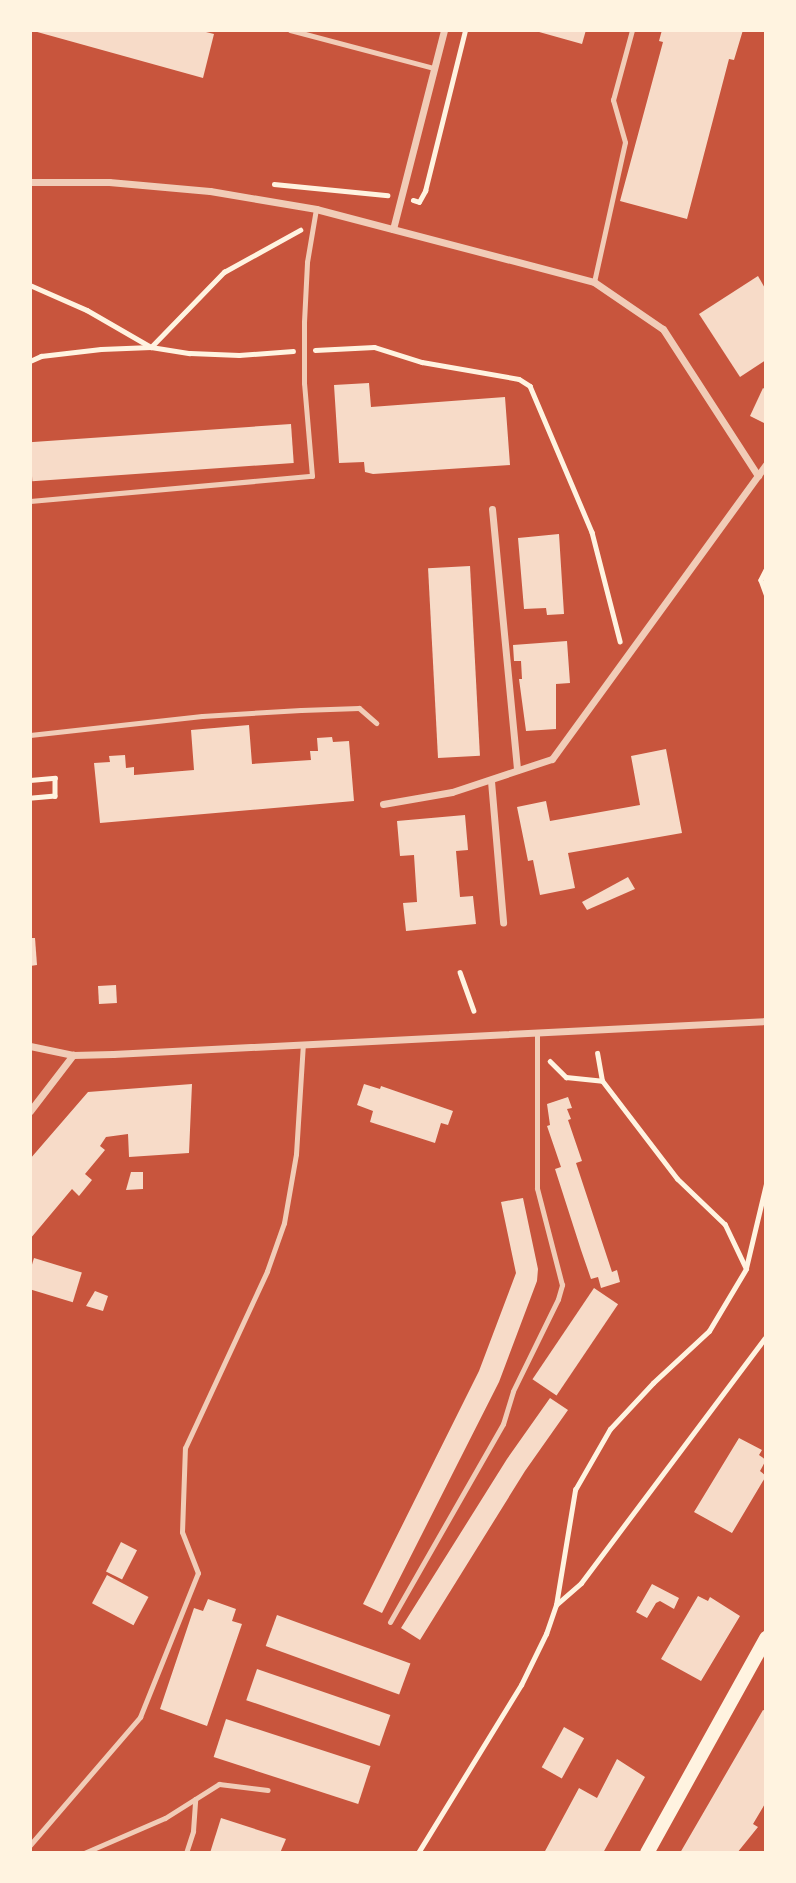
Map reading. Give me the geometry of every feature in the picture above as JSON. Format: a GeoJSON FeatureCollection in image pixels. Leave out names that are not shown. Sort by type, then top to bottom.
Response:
{"type":"FeatureCollection","features":[{"type":"Feature","properties":{"kind":"main road"},"geometry":{"type":"LineString","coordinates":[[647,1853],[766,1638]]}},
{"type":"Feature","properties":{"kind":"street"},"geometry":{"type":"LineString","coordinates":[[393,229],[444,30]]}},
{"type":"Feature","properties":{"kind":"street"},"geometry":{"type":"LineString","coordinates":[[30,181],[109,182],[210,191],[316,209],[472,253],[594,282],[663,330],[758,476]]}},
{"type":"Feature","properties":{"kind":"street"},"geometry":{"type":"LineString","coordinates":[[383,804],[452,792],[552,759],[766,464]]}},
{"type":"Feature","properties":{"kind":"street"},"geometry":{"type":"LineString","coordinates":[[492,509],[517,769]]}},
{"type":"Feature","properties":{"kind":"street"},"geometry":{"type":"LineString","coordinates":[[491,781],[503,922]]}},
{"type":"Feature","properties":{"kind":"street"},"geometry":{"type":"LineString","coordinates":[[30,1046],[73,1055],[766,1021]]}},
{"type":"Feature","properties":{"kind":"street"},"geometry":{"type":"LineString","coordinates":[[30,1111],[73,1055]]}},
{"type":"Feature","properties":{"kind":"lane"},"geometry":{"type":"LineString","coordinates":[[290,30],[434,68]]}},
{"type":"Feature","properties":{"kind":"lane"},"geometry":{"type":"LineString","coordinates":[[594,282],[625,142],[613,100],[632,30]]}},
{"type":"Feature","properties":{"kind":"lane"},"geometry":{"type":"LineString","coordinates":[[30,501],[312,476],[304,350],[312,224],[316,209]]}},
{"type":"Feature","properties":{"kind":"lane"},"geometry":{"type":"LineString","coordinates":[[30,735],[202,716],[301,710],[359,708],[376,723]]}},
{"type":"Feature","properties":{"kind":"lane"},"geometry":{"type":"LineString","coordinates":[[390,1622],[503,1423],[513,1391],[562,1285],[537,1188],[537,1033]]}},
{"type":"Feature","properties":{"kind":"lane"},"geometry":{"type":"LineString","coordinates":[[30,1845],[140,1717],[198,1573],[182,1532],[185,1448],[267,1271],[284,1223],[296,1154],[303,1044]]}},
{"type":"Feature","properties":{"kind":"lane"},"geometry":{"type":"LineString","coordinates":[[84,1853],[164,1818],[219,1784],[268,1790]]}},
{"type":"Feature","properties":{"kind":"lane"},"geometry":{"type":"LineString","coordinates":[[186,1853],[193,1831],[195,1799]]}},
{"type":"Feature","properties":{"kind":"path"},"geometry":{"type":"LineString","coordinates":[[260,183],[419,202],[425,191],[465,30]]}},
{"type":"Feature","properties":{"kind":"path"},"geometry":{"type":"LineString","coordinates":[[151,347],[224,272],[312,224]]}},
{"type":"Feature","properties":{"kind":"path"},"geometry":{"type":"LineString","coordinates":[[30,285],[87,310],[151,347]]}},
{"type":"Feature","properties":{"kind":"path"},"geometry":{"type":"LineString","coordinates":[[30,361],[41,356],[89,350],[151,347],[190,353],[239,355],[374,347],[422,362],[519,379],[530,386],[592,532],[610,609],[626,659]]}},
{"type":"Feature","properties":{"kind":"path"},"geometry":{"type":"LineString","coordinates":[[766,570],[761,580],[766,594]]}},
{"type":"Feature","properties":{"kind":"path"},"geometry":{"type":"LineString","coordinates":[[30,780],[55,778],[55,796],[30,798]]}},
{"type":"Feature","properties":{"kind":"path"},"geometry":{"type":"LineString","coordinates":[[460,972],[474,1011]]}},
{"type":"Feature","properties":{"kind":"path"},"geometry":{"type":"LineString","coordinates":[[597,1053],[602,1081],[677,1180],[725,1225],[746,1269]]}},
{"type":"Feature","properties":{"kind":"path"},"geometry":{"type":"LineString","coordinates":[[545,1056],[566,1077],[602,1081]]}},
{"type":"Feature","properties":{"kind":"path"},"geometry":{"type":"LineString","coordinates":[[418,1853],[521,1685],[546,1634],[556,1605],[575,1490],[610,1429],[653,1383],[709,1331],[746,1269],[766,1184]]}},
{"type":"Feature","properties":{"kind":"path"},"geometry":{"type":"LineString","coordinates":[[556,1605],[581,1583],[766,1337]]}},
{"type":"Feature","properties":{"kind":"building"},"geometry":{"type":"Polygon","coordinates":[[[30,30],[198,30],[214,34],[203,78],[30,30]]]}},
{"type":"Feature","properties":{"kind":"building"},"geometry":{"type":"Polygon","coordinates":[[[532,30],[586,30],[582,44],[532,30]]]}},
{"type":"Feature","properties":{"kind":"building"},"geometry":{"type":"Polygon","coordinates":[[[662,30],[743,30],[734,60],[729,59],[687,219],[620,201],[663,42],[659,41],[662,30]]]}},
{"type":"Feature","properties":{"kind":"building"},"geometry":{"type":"Polygon","coordinates":[[[758,276],[766,290],[766,360],[740,377],[699,314],[758,276]]]}},
{"type":"Feature","properties":{"kind":"building"},"geometry":{"type":"Polygon","coordinates":[[[369,383],[371,407],[505,397],[510,465],[373,474],[365,472],[364,462],[339,463],[334,385],[369,383]]]}},
{"type":"Feature","properties":{"kind":"building"},"geometry":{"type":"Polygon","coordinates":[[[763,388],[766,390],[766,424],[750,416],[763,388]]]}},
{"type":"Feature","properties":{"kind":"building"},"geometry":{"type":"Polygon","coordinates":[[[291,424],[294,463],[32,481],[30,442],[291,424]]]}},
{"type":"Feature","properties":{"kind":"building"},"geometry":{"type":"Polygon","coordinates":[[[559,534],[564,614],[547,615],[546,608],[524,609],[518,538],[559,534]]]}},
{"type":"Feature","properties":{"kind":"building"},"geometry":{"type":"Polygon","coordinates":[[[470,566],[480,756],[438,758],[428,568],[470,566]]]}},
{"type":"Feature","properties":{"kind":"building"},"geometry":{"type":"Polygon","coordinates":[[[567,641],[570,683],[556,684],[556,729],[526,731],[519,679],[522,679],[521,661],[514,661],[513,645],[567,641]]]}},
{"type":"Feature","properties":{"kind":"building"},"geometry":{"type":"Polygon","coordinates":[[[249,725],[252,764],[311,760],[310,751],[318,751],[317,738],[332,737],[333,742],[349,741],[354,801],[100,823],[94,763],[110,762],[109,756],[125,755],[126,768],[134,767],[134,775],[194,770],[191,730],[249,725]]]}},
{"type":"Feature","properties":{"kind":"building"},"geometry":{"type":"Polygon","coordinates":[[[666,749],[682,833],[568,853],[575,888],[540,895],[533,860],[528,861],[517,807],[546,801],[550,821],[640,805],[631,756],[666,749]]]}},
{"type":"Feature","properties":{"kind":"building"},"geometry":{"type":"Polygon","coordinates":[[[465,815],[468,850],[456,851],[460,897],[473,896],[476,924],[406,931],[403,903],[417,902],[414,855],[400,856],[397,821],[465,815]]]}},
{"type":"Feature","properties":{"kind":"building"},"geometry":{"type":"Polygon","coordinates":[[[628,877],[635,889],[587,910],[582,902],[628,877]]]}},
{"type":"Feature","properties":{"kind":"building"},"geometry":{"type":"Polygon","coordinates":[[[30,938],[35,938],[37,965],[30,966],[30,938]]]}},
{"type":"Feature","properties":{"kind":"building"},"geometry":{"type":"Polygon","coordinates":[[[116,985],[117,1003],[99,1004],[98,986],[116,985]]]}},
{"type":"Feature","properties":{"kind":"building"},"geometry":{"type":"Polygon","coordinates":[[[192,1084],[189,1153],[129,1157],[128,1134],[106,1137],[100,1146],[105,1150],[85,1174],[92,1180],[79,1196],[72,1189],[30,1239],[30,1159],[88,1092],[192,1084]]]}},
{"type":"Feature","properties":{"kind":"building"},"geometry":{"type":"Polygon","coordinates":[[[364,1084],[380,1089],[381,1086],[453,1111],[448,1125],[441,1123],[435,1143],[370,1122],[373,1111],[357,1105],[364,1084]]]}},
{"type":"Feature","properties":{"kind":"building"},"geometry":{"type":"Polygon","coordinates":[[[568,1097],[572,1108],[567,1109],[571,1119],[568,1120],[582,1161],[576,1163],[612,1272],[617,1270],[620,1282],[601,1288],[598,1277],[591,1279],[581,1250],[555,1169],[561,1167],[547,1126],[550,1125],[547,1104],[568,1097]]]}},
{"type":"Feature","properties":{"kind":"building"},"geometry":{"type":"Polygon","coordinates":[[[131,1172],[143,1172],[143,1189],[126,1190],[131,1172]]]}},
{"type":"Feature","properties":{"kind":"building"},"geometry":{"type":"Polygon","coordinates":[[[523,1198],[538,1269],[537,1281],[499,1382],[382,1613],[363,1604],[479,1371],[516,1273],[501,1202],[523,1198]]]}},
{"type":"Feature","properties":{"kind":"building"},"geometry":{"type":"Polygon","coordinates":[[[34,1258],[82,1273],[73,1302],[30,1289],[30,1271],[34,1258]]]}},
{"type":"Feature","properties":{"kind":"building"},"geometry":{"type":"Polygon","coordinates":[[[594,1288],[618,1304],[557,1395],[532,1379],[594,1288]]]}},
{"type":"Feature","properties":{"kind":"building"},"geometry":{"type":"Polygon","coordinates":[[[95,1291],[108,1296],[103,1311],[86,1306],[95,1291]]]}},
{"type":"Feature","properties":{"kind":"building"},"geometry":{"type":"Polygon","coordinates":[[[550,1398],[568,1410],[525,1471],[420,1640],[401,1628],[507,1459],[550,1398]]]}},
{"type":"Feature","properties":{"kind":"building"},"geometry":{"type":"Polygon","coordinates":[[[739,1438],[762,1450],[759,1455],[766,1460],[760,1471],[766,1476],[732,1533],[694,1512],[739,1438]]]}},
{"type":"Feature","properties":{"kind":"building"},"geometry":{"type":"Polygon","coordinates":[[[121,1542],[137,1550],[122,1580],[106,1571],[121,1542]]]}},
{"type":"Feature","properties":{"kind":"building"},"geometry":{"type":"Polygon","coordinates":[[[107,1575],[148,1597],[133,1625],[92,1603],[107,1575]]]}},
{"type":"Feature","properties":{"kind":"building"},"geometry":{"type":"Polygon","coordinates":[[[652,1584],[679,1598],[674,1609],[660,1601],[656,1603],[647,1618],[636,1612],[652,1584]]]}},
{"type":"Feature","properties":{"kind":"building"},"geometry":{"type":"Polygon","coordinates":[[[698,1596],[708,1601],[710,1597],[740,1616],[701,1681],[661,1659],[698,1596]]]}},
{"type":"Feature","properties":{"kind":"building"},"geometry":{"type":"Polygon","coordinates":[[[208,1599],[236,1609],[232,1621],[242,1624],[207,1726],[160,1709],[194,1608],[203,1611],[208,1599]]]}},
{"type":"Feature","properties":{"kind":"building"},"geometry":{"type":"Polygon","coordinates":[[[277,1615],[410,1664],[399,1695],[266,1646],[277,1615]]]}},
{"type":"Feature","properties":{"kind":"building"},"geometry":{"type":"Polygon","coordinates":[[[257,1669],[390,1715],[380,1746],[246,1700],[257,1669]]]}},
{"type":"Feature","properties":{"kind":"building"},"geometry":{"type":"Polygon","coordinates":[[[763,1710],[766,1711],[766,1802],[753,1824],[758,1827],[737,1853],[680,1853],[763,1710]]]}},
{"type":"Feature","properties":{"kind":"building"},"geometry":{"type":"Polygon","coordinates":[[[226,1719],[371,1766],[358,1804],[214,1757],[226,1719]]]}},
{"type":"Feature","properties":{"kind":"building"},"geometry":{"type":"Polygon","coordinates":[[[564,1727],[584,1738],[562,1778],[542,1767],[564,1727]]]}},
{"type":"Feature","properties":{"kind":"building"},"geometry":{"type":"Polygon","coordinates":[[[617,1759],[645,1777],[603,1853],[544,1853],[579,1788],[597,1798],[617,1759]]]}},
{"type":"Feature","properties":{"kind":"building"},"geometry":{"type":"Polygon","coordinates":[[[221,1818],[286,1839],[280,1853],[210,1853],[221,1818]]]}}]}
